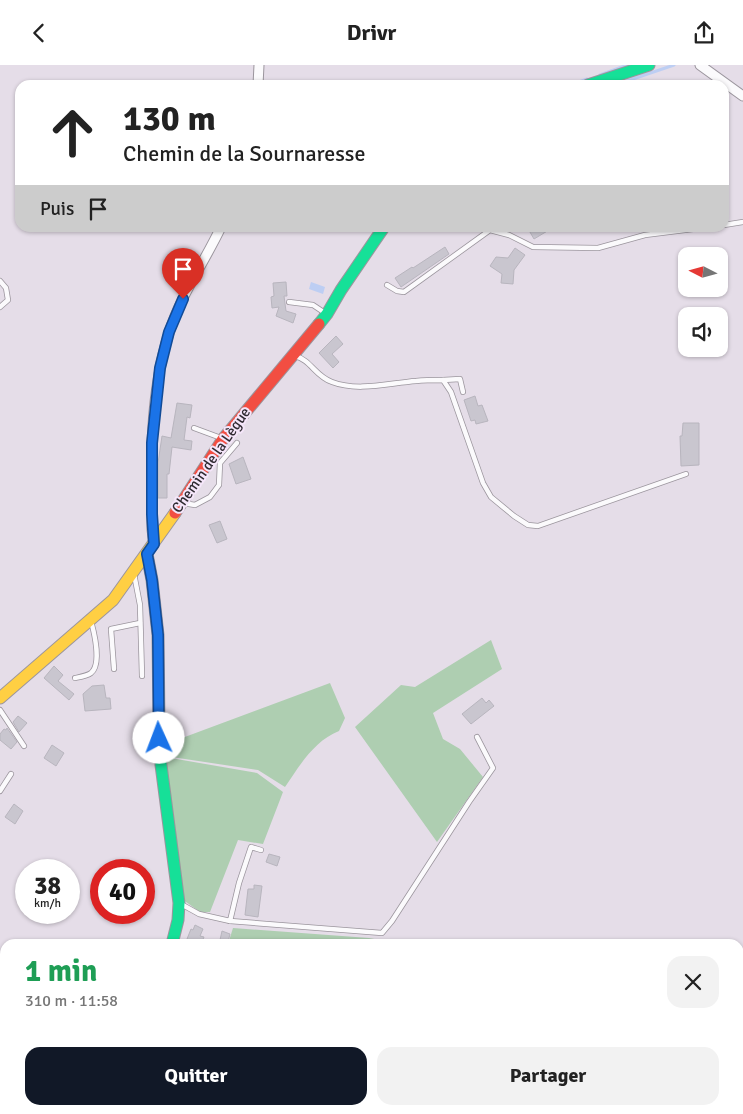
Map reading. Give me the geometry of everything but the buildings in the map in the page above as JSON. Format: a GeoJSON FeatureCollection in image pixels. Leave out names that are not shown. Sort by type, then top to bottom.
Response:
{"type":"FeatureCollection","features":[{"type":"Feature","properties":{"kind":"street"},"geometry":{"type":"LineString","coordinates":[[258,80],[259,65]]}},
{"type":"Feature","properties":{"kind":"street"},"geometry":{"type":"LineString","coordinates":[[603,80],[649,65]]}},
{"type":"Feature","properties":{"kind":"street"},"geometry":{"type":"LineString","coordinates":[[700,65],[722,80]]}},
{"type":"Feature","properties":{"kind":"street"},"geometry":{"type":"LineString","coordinates":[[729,85],[743,95]]}},
{"type":"Feature","properties":{"kind":"street"},"geometry":{"type":"LineString","coordinates":[[173,939],[178,920],[179,903],[161,765],[158,711],[158,635],[150,549],[152,443],[160,368],[169,332],[183,299],[218,232]]}},
{"type":"Feature","properties":{"kind":"street","name":"Chemin de la Lègue"},"geometry":{"type":"LineString","coordinates":[[0,699],[113,600],[182,503],[223,439],[327,314],[381,232]]}},
{"type":"Feature","properties":{"kind":"lane"},"geometry":{"type":"LineString","coordinates":[[729,224],[743,222]]}},
{"type":"Feature","properties":{"kind":"lane"},"geometry":{"type":"LineString","coordinates":[[387,285],[397,291],[404,291],[487,232]]}},
{"type":"Feature","properties":{"kind":"lane"},"geometry":{"type":"LineString","coordinates":[[498,232],[509,235],[533,247],[598,248],[645,235],[669,232]]}},
{"type":"Feature","properties":{"kind":"lane"},"geometry":{"type":"LineString","coordinates":[[0,281],[6,288],[8,300],[0,307]]}},
{"type":"Feature","properties":{"kind":"lane"},"geometry":{"type":"LineString","coordinates":[[289,302],[313,305],[327,314]]}},
{"type":"Feature","properties":{"kind":"lane"},"geometry":{"type":"LineString","coordinates":[[292,355],[305,358],[315,372],[341,385],[360,387],[418,380],[460,379],[463,392]]}},
{"type":"Feature","properties":{"kind":"lane"},"geometry":{"type":"LineString","coordinates":[[443,380],[451,392],[483,483],[491,497],[528,525],[538,526],[686,475]]}},
{"type":"Feature","properties":{"kind":"lane"},"geometry":{"type":"LineString","coordinates":[[194,428],[223,439]]}},
{"type":"Feature","properties":{"kind":"lane"},"geometry":{"type":"LineString","coordinates":[[182,503],[196,505],[210,497],[219,485],[220,463],[238,443]]}},
{"type":"Feature","properties":{"kind":"lane"},"geometry":{"type":"LineString","coordinates":[[134,573],[140,605],[142,676]]}},
{"type":"Feature","properties":{"kind":"lane"},"geometry":{"type":"LineString","coordinates":[[75,678],[90,674],[95,667],[95,635],[90,619]]}},
{"type":"Feature","properties":{"kind":"lane"},"geometry":{"type":"LineString","coordinates":[[114,669],[111,629],[140,623]]}},
{"type":"Feature","properties":{"kind":"lane"},"geometry":{"type":"LineString","coordinates":[[0,710],[24,746]]}},
{"type":"Feature","properties":{"kind":"lane"},"geometry":{"type":"LineString","coordinates":[[179,903],[198,914],[230,921],[382,933],[392,921],[493,768],[477,737]]}},
{"type":"Feature","properties":{"kind":"lane"},"geometry":{"type":"LineString","coordinates":[[0,791],[11,774]]}},
{"type":"Feature","properties":{"kind":"lane"},"geometry":{"type":"LineString","coordinates":[[230,921],[239,883],[251,847],[261,850]]}},
{"type":"Feature","properties":{"kind":"green space"},"geometry":{"type":"Polygon","coordinates":[[[491,640],[502,669],[433,713],[443,739],[460,749],[483,777],[437,842],[355,727],[401,685],[415,687],[491,640]]]}},
{"type":"Feature","properties":{"kind":"green space"},"geometry":{"type":"Polygon","coordinates":[[[330,683],[345,718],[339,731],[330,735],[315,747],[285,787],[258,770],[165,756],[166,744],[330,683]]]}},
{"type":"Feature","properties":{"kind":"green space"},"geometry":{"type":"Polygon","coordinates":[[[165,757],[257,773],[283,792],[263,844],[238,840],[210,912],[200,912],[182,899],[165,757]]]}},
{"type":"Feature","properties":{"kind":"green space"},"geometry":{"type":"Polygon","coordinates":[[[233,928],[374,939],[230,939],[233,928]]]}},
{"type":"Feature","properties":{"kind":"water"},"geometry":{"type":"Polygon","coordinates":[[[311,282],[325,287],[323,294],[309,289],[311,282]]]}},
{"type":"Feature","properties":{"kind":"waterway"},"geometry":{"type":"LineString","coordinates":[[600,75],[627,65]]}},
{"type":"Feature","properties":{"kind":"waterway"},"geometry":{"type":"LineString","coordinates":[[630,80],[674,65]]}},
{"type":"Feature","properties":{"kind":"traffic: fast"},"geometry":{"type":"LineString","coordinates":[[603,80],[649,65]]}},
{"type":"Feature","properties":{"kind":"traffic: fast"},"geometry":{"type":"LineString","coordinates":[[319,324],[381,232]]}},
{"type":"Feature","properties":{"kind":"traffic: fast"},"geometry":{"type":"LineString","coordinates":[[159,723],[161,765],[179,903],[178,920],[173,939]]}},
{"type":"Feature","properties":{"kind":"traffic: slow"},"geometry":{"type":"LineString","coordinates":[[0,698],[113,600],[175,513]]}},
{"type":"Feature","properties":{"kind":"traffic: slow"},"geometry":{"type":"LineString","coordinates":[[147,554],[158,635],[159,723]]}},
{"type":"Feature","properties":{"kind":"traffic: jam"},"geometry":{"type":"LineString","coordinates":[[175,513],[223,439],[319,324]]}},
{"type":"Feature","properties":{"kind":"route"},"geometry":{"type":"LineString","coordinates":[[159,738],[160,679],[158,635],[147,554],[154,544],[152,530],[152,443],[160,368],[169,332],[183,299]]}}]}
